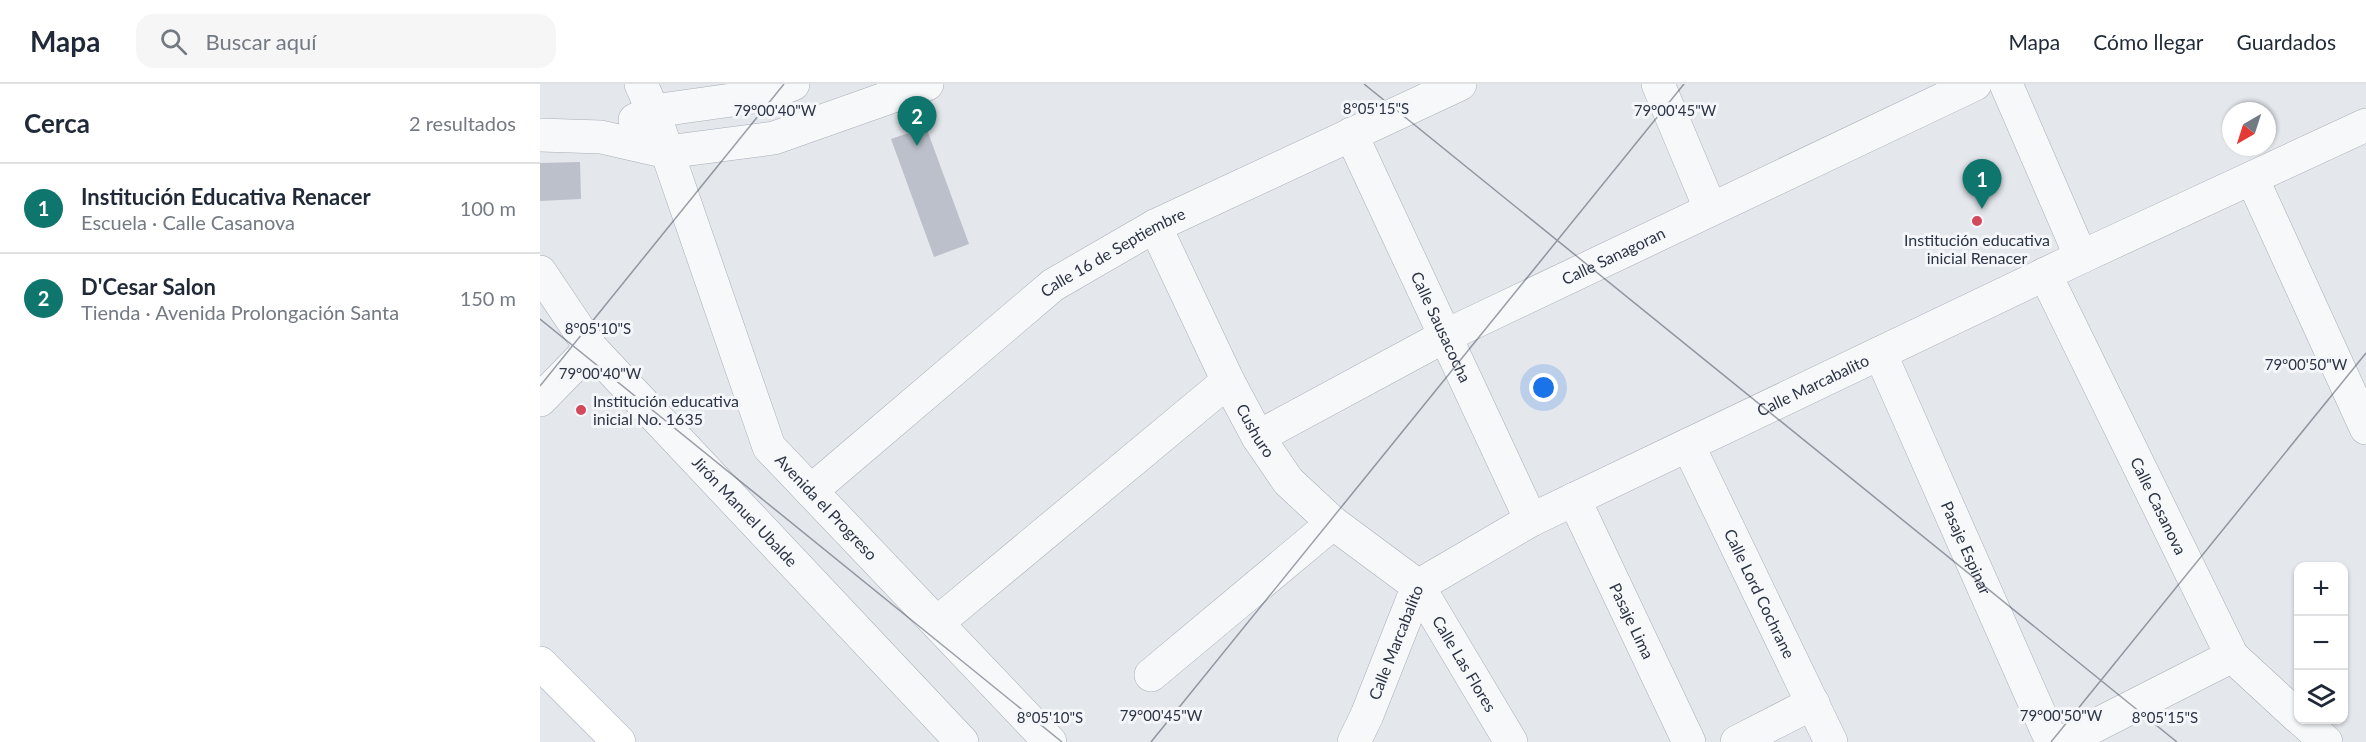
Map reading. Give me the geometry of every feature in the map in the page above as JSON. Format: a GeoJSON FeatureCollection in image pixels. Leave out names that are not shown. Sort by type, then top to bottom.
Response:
{"type":"FeatureCollection","features":[{"type":"Feature","properties":{"kind":"main road"},"geometry":{"type":"LineString","coordinates":[[540,663],[619,742]]}},
{"type":"Feature","properties":{"kind":"street"},"geometry":{"type":"LineString","coordinates":[[601,137],[647,98],[761,96],[793,84]]}},
{"type":"Feature","properties":{"kind":"street"},"geometry":{"type":"LineString","coordinates":[[540,135],[601,137],[668,152],[774,138],[927,84]]}},
{"type":"Feature","properties":{"kind":"street","name":"Calle 16 de Septiembre"},"geometry":{"type":"LineString","coordinates":[[811,491],[1053,285],[1155,226],[1460,84]]}},
{"type":"Feature","properties":{"kind":"street"},"geometry":{"type":"LineString","coordinates":[[1658,84],[1710,208]]}},
{"type":"Feature","properties":{"kind":"street","name":"Calle Sanagoran"},"geometry":{"type":"LineString","coordinates":[[1258,437],[1445,336],[1710,208],[1975,84]]}},
{"type":"Feature","properties":{"kind":"street"},"geometry":{"type":"LineString","coordinates":[[2006,84],[2081,257]]}},
{"type":"Feature","properties":{"kind":"street","name":"Avenida el Progreso"},"geometry":{"type":"LineString","coordinates":[[647,98],[668,152],[768,447],[1050,742]]}},
{"type":"Feature","properties":{"kind":"street","name":"Calle Marcabalito"},"geometry":{"type":"LineString","coordinates":[[1353,742],[1367,715],[1418,586],[1531,520],[1574,499],[2081,257],[2366,125]]}},
{"type":"Feature","properties":{"kind":"street","name":"Calle Sausacocha"},"geometry":{"type":"LineString","coordinates":[[1351,134],[1531,520]]}},
{"type":"Feature","properties":{"kind":"street"},"geometry":{"type":"LineString","coordinates":[[2252,178],[2366,428]]}},
{"type":"Feature","properties":{"kind":"street","name":"Cushuro"},"geometry":{"type":"LineString","coordinates":[[1155,226],[1228,381],[1258,437],[1288,481],[1333,523],[1418,586]]}},
{"type":"Feature","properties":{"kind":"street","name":"Jirón Manuel Ubalde"},"geometry":{"type":"LineString","coordinates":[[540,272],[591,348],[962,742]]}},
{"type":"Feature","properties":{"kind":"street","name":"Calle Casanova"},"geometry":{"type":"LineString","coordinates":[[2045,274],[2232,656],[2294,713]]}},
{"type":"Feature","properties":{"kind":"street"},"geometry":{"type":"LineString","coordinates":[[540,400],[591,348]]}},
{"type":"Feature","properties":{"kind":"street","name":"Pasaje Espinar"},"geometry":{"type":"LineString","coordinates":[[1880,353],[2052,742]]}},
{"type":"Feature","properties":{"kind":"street"},"geometry":{"type":"LineString","coordinates":[[937,623],[1228,381]]}},
{"type":"Feature","properties":{"kind":"street","name":"Calle Lord Cochrane"},"geometry":{"type":"LineString","coordinates":[[1688,445],[1832,742]]}},
{"type":"Feature","properties":{"kind":"street","name":"Pasaje Lima"},"geometry":{"type":"LineString","coordinates":[[1574,499],[1689,742]]}},
{"type":"Feature","properties":{"kind":"street"},"geometry":{"type":"LineString","coordinates":[[1151,675],[1333,523]]}},
{"type":"Feature","properties":{"kind":"street","name":"Calle Las Flores"},"geometry":{"type":"LineString","coordinates":[[1418,586],[1510,742]]}},
{"type":"Feature","properties":{"kind":"street"},"geometry":{"type":"LineString","coordinates":[[2063,742],[2232,656]]}},
{"type":"Feature","properties":{"kind":"street"},"geometry":{"type":"LineString","coordinates":[[1737,742],[1813,703]]}},
{"type":"Feature","properties":{"kind":"street","name":"Calle Casanova"},"geometry":{"type":"LineString","coordinates":[[2306,724],[2326,742]]}},
{"type":"Feature","properties":{"kind":"building"},"geometry":{"type":"Polygon","coordinates":[[[926,127],[969,244],[934,257],[891,139],[926,127]]]}},
{"type":"Feature","properties":{"kind":"building"},"geometry":{"type":"Polygon","coordinates":[[[580,162],[581,199],[540,201],[540,163],[580,162]]]}},
{"type":"Feature","properties":{"kind":"place","name":"D'Cesar Salon"},"geometry":{"type":"Point","coordinates":[917,146]}},
{"type":"Feature","properties":{"kind":"place","name":"Institución Educativa Renacer"},"geometry":{"type":"Point","coordinates":[1982,209]}},
{"type":"Feature","properties":{"kind":"place","name":"Institución educativa inicial Renacer"},"geometry":{"type":"Point","coordinates":[1977,221]}},
{"type":"Feature","properties":{"kind":"place","name":"Institución educativa inicial No. 1635"},"geometry":{"type":"Point","coordinates":[581,410]}}]}
